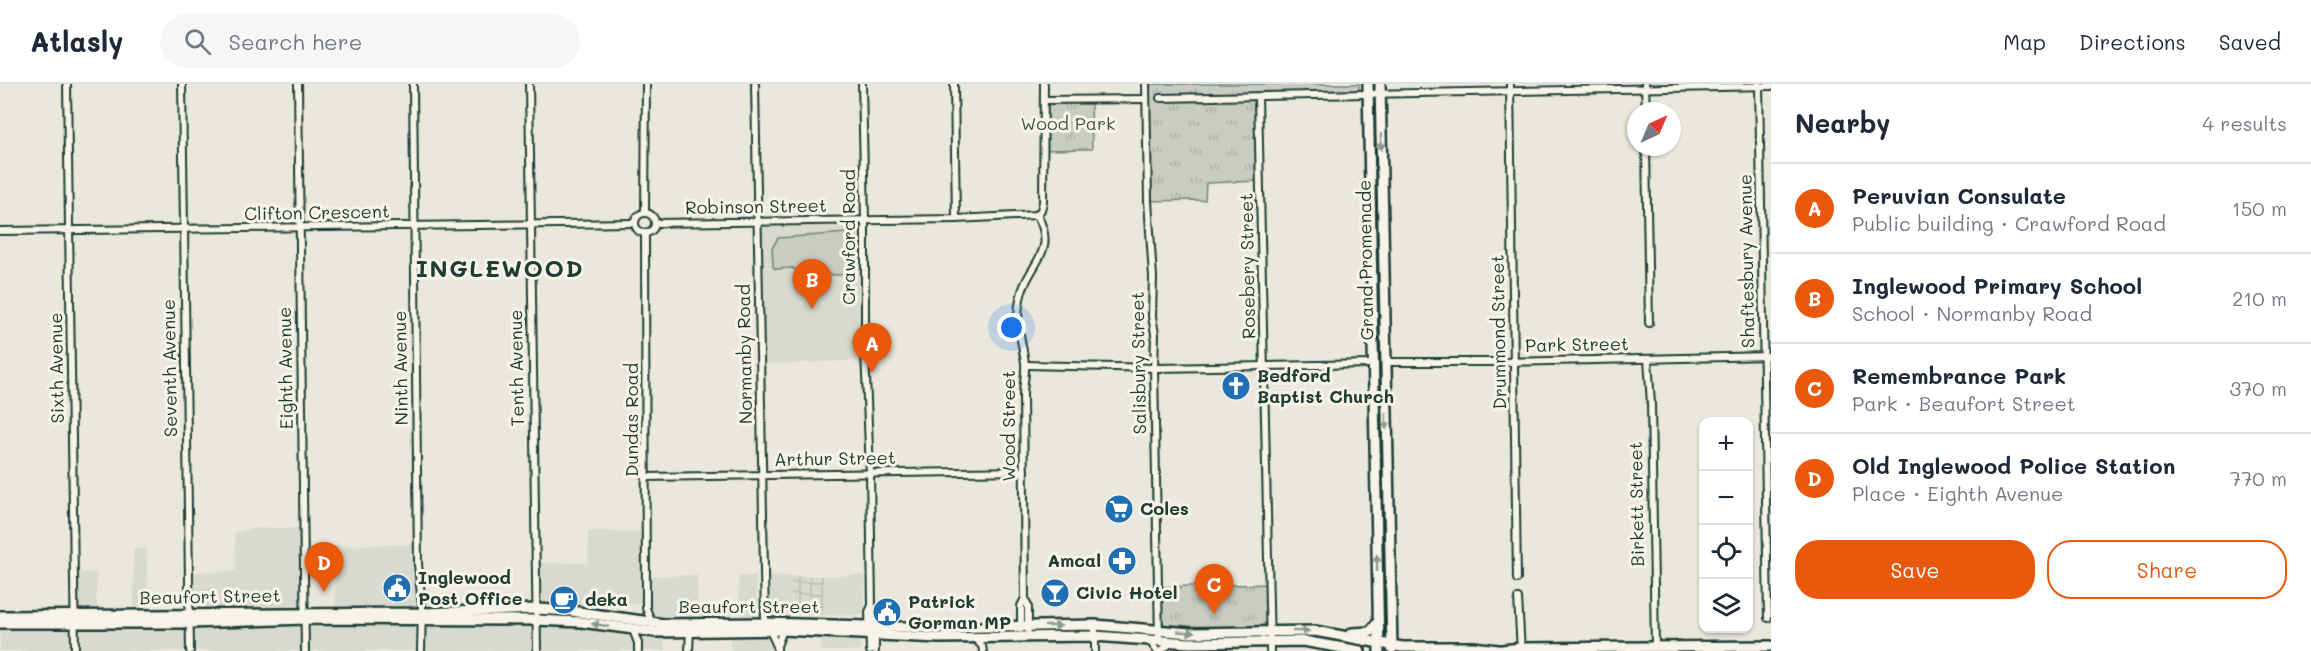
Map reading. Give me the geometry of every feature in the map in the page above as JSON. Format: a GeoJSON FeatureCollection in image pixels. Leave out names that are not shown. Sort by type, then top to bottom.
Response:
{"type":"FeatureCollection","features":[{"type":"Feature","properties":{"kind":"main road","name":"Grand Promenade"},"geometry":{"type":"LineString","coordinates":[[1368,84],[1379,647]]}},
{"type":"Feature","properties":{"kind":"main road","name":"Grand Promenade"},"geometry":{"type":"LineString","coordinates":[[1380,84],[1384,362],[1392,648]]}},
{"type":"Feature","properties":{"kind":"main road","name":"Beaufort Street"},"geometry":{"type":"LineString","coordinates":[[0,623],[305,616],[536,615],[581,622],[649,627],[872,630],[938,638],[1095,636],[1149,640],[1159,648],[1172,642],[1313,642],[1360,651]]}},
{"type":"Feature","properties":{"kind":"main road","name":"Beaufort Street"},"geometry":{"type":"LineString","coordinates":[[0,616],[74,620]]}},
{"type":"Feature","properties":{"kind":"main road"},"geometry":{"type":"LineString","coordinates":[[1332,634],[1366,634],[1379,621]]}},
{"type":"Feature","properties":{"kind":"main road","name":"Beaufort Street"},"geometry":{"type":"LineString","coordinates":[[768,627],[783,630],[872,630],[1095,626],[1269,641],[1315,631],[1379,647],[1392,648],[1473,647],[1521,650],[1768,647]]}},
{"type":"Feature","properties":{"kind":"main road","name":"Beaufort Street"},"geometry":{"type":"LineString","coordinates":[[649,627],[677,632],[690,628]]}},
{"type":"Feature","properties":{"kind":"street","name":"Sixth Avenue"},"geometry":{"type":"LineString","coordinates":[[68,84],[75,651]]}},
{"type":"Feature","properties":{"kind":"street","name":"Seventh Avenue"},"geometry":{"type":"LineString","coordinates":[[182,84],[190,651]]}},
{"type":"Feature","properties":{"kind":"street","name":"Eighth Avenue"},"geometry":{"type":"LineString","coordinates":[[298,84],[305,651]]}},
{"type":"Feature","properties":{"kind":"street","name":"Ninth Avenue"},"geometry":{"type":"LineString","coordinates":[[413,84],[421,651]]}},
{"type":"Feature","properties":{"kind":"street","name":"Tenth Avenue"},"geometry":{"type":"LineString","coordinates":[[529,84],[529,224],[537,651]]}},
{"type":"Feature","properties":{"kind":"street"},"geometry":{"type":"LineString","coordinates":[[645,212],[646,84]]}},
{"type":"Feature","properties":{"kind":"street","name":"Normanby Road"},"geometry":{"type":"LineString","coordinates":[[755,84],[762,475],[768,627]]}},
{"type":"Feature","properties":{"kind":"street","name":"Crawford Road"},"geometry":{"type":"LineString","coordinates":[[862,84],[865,351],[872,605],[869,612],[875,651]]}},
{"type":"Feature","properties":{"kind":"street"},"geometry":{"type":"LineString","coordinates":[[954,84],[956,219]]}},
{"type":"Feature","properties":{"kind":"street"},"geometry":{"type":"LineString","coordinates":[[1036,215],[1041,210],[1043,202],[1044,84]]}},
{"type":"Feature","properties":{"kind":"street","name":"Salisbury Street"},"geometry":{"type":"LineString","coordinates":[[1146,84],[1148,201],[1153,277],[1152,316],[1155,333],[1159,648]]}},
{"type":"Feature","properties":{"kind":"street","name":"Shaftesbury Avenue"},"geometry":{"type":"LineString","coordinates":[[1759,85],[1768,618]]}},
{"type":"Feature","properties":{"kind":"street"},"geometry":{"type":"LineString","coordinates":[[1645,86],[1646,102]]}},
{"type":"Feature","properties":{"kind":"street"},"geometry":{"type":"LineString","coordinates":[[1160,98],[1380,94],[1510,88],[1771,86]]}},
{"type":"Feature","properties":{"kind":"street","name":"Drummond Street"},"geometry":{"type":"LineString","coordinates":[[1510,88],[1517,579]]}},
{"type":"Feature","properties":{"kind":"street","name":"Rosebery Street"},"geometry":{"type":"LineString","coordinates":[[1258,97],[1269,641]]}},
{"type":"Feature","properties":{"kind":"street"},"geometry":{"type":"LineString","coordinates":[[1044,100],[1146,99]]}},
{"type":"Feature","properties":{"kind":"street"},"geometry":{"type":"LineString","coordinates":[[1646,156],[1649,323]]}},
{"type":"Feature","properties":{"kind":"street"},"geometry":{"type":"LineString","coordinates":[[645,212],[652,216],[655,223],[652,230],[645,233],[637,229],[635,223],[638,215],[645,212]]}},
{"type":"Feature","properties":{"kind":"street","name":"Robinson Street"},"geometry":{"type":"LineString","coordinates":[[655,223],[956,219],[1036,215]]}},
{"type":"Feature","properties":{"kind":"street","name":"Wood Street"},"geometry":{"type":"LineString","coordinates":[[1025,638],[1021,606],[1025,598],[1023,379],[1026,365],[1018,332],[1022,288],[1045,244],[1045,231],[1036,215]]}},
{"type":"Feature","properties":{"kind":"street","name":"Clifton Crescent"},"geometry":{"type":"LineString","coordinates":[[0,231],[635,223]]}},
{"type":"Feature","properties":{"kind":"street","name":"Dundas Road"},"geometry":{"type":"LineString","coordinates":[[645,233],[646,608],[649,627]]}},
{"type":"Feature","properties":{"kind":"street","name":"Park Street"},"geometry":{"type":"LineString","coordinates":[[1384,362],[1514,362],[1771,356]]}},
{"type":"Feature","properties":{"kind":"street","name":"Birkett Street"},"geometry":{"type":"LineString","coordinates":[[1648,359],[1651,404],[1648,649]]}},
{"type":"Feature","properties":{"kind":"street"},"geometry":{"type":"LineString","coordinates":[[1026,365],[1154,368],[1373,364]]}},
{"type":"Feature","properties":{"kind":"street","name":"Arthur Street"},"geometry":{"type":"LineString","coordinates":[[647,477],[1024,471]]}},
{"type":"Feature","properties":{"kind":"street"},"geometry":{"type":"LineString","coordinates":[[1518,598],[1521,650]]}},
{"type":"Feature","properties":{"kind":"street"},"geometry":{"type":"LineString","coordinates":[[638,647],[634,626],[646,608]]}},
{"type":"Feature","properties":{"kind":"street"},"geometry":{"type":"LineString","coordinates":[[1095,626],[1095,651]]}},
{"type":"Feature","properties":{"kind":"street"},"geometry":{"type":"LineString","coordinates":[[638,647],[649,627]]}},
{"type":"Feature","properties":{"kind":"street"},"geometry":{"type":"LineString","coordinates":[[768,627],[777,648]]}},
{"type":"Feature","properties":{"kind":"street"},"geometry":{"type":"LineString","coordinates":[[689,651],[690,628]]}},
{"type":"Feature","properties":{"kind":"street"},"geometry":{"type":"LineString","coordinates":[[777,648],[783,630]]}},
{"type":"Feature","properties":{"kind":"street","name":"Crawford Road"},"geometry":{"type":"LineString","coordinates":[[870,651],[872,630]]}},
{"type":"Feature","properties":{"kind":"street"},"geometry":{"type":"LineString","coordinates":[[677,632],[686,641],[689,651]]}},
{"type":"Feature","properties":{"kind":"street"},"geometry":{"type":"LineString","coordinates":[[974,637],[982,648]]}},
{"type":"Feature","properties":{"kind":"shaded area"},"geometry":{"type":"Polygon","coordinates":[[[865,220],[865,360],[760,365],[759,222],[865,220]]]}},
{"type":"Feature","properties":{"kind":"shaded area"},"geometry":{"type":"Polygon","coordinates":[[[252,528],[302,528],[305,607],[189,609],[188,572],[236,571],[235,533],[252,528]]]}},
{"type":"Feature","properties":{"kind":"shaded area"},"geometry":{"type":"Polygon","coordinates":[[[588,531],[646,531],[646,576],[697,575],[698,616],[654,617],[641,604],[553,603],[535,605],[535,563],[588,563],[588,531]]]}},
{"type":"Feature","properties":{"kind":"shaded area"},"geometry":{"type":"Polygon","coordinates":[[[418,544],[422,606],[335,607],[334,546],[418,544]]]}},
{"type":"Feature","properties":{"kind":"shaded area"},"geometry":{"type":"Polygon","coordinates":[[[147,548],[148,608],[134,609],[133,549],[147,548]]]}},
{"type":"Feature","properties":{"kind":"shaded area"},"geometry":{"type":"Polygon","coordinates":[[[96,572],[97,610],[74,612],[75,573],[96,572]]]}},
{"type":"Feature","properties":{"kind":"shaded area"},"geometry":{"type":"Polygon","coordinates":[[[865,575],[865,611],[858,615],[824,615],[823,576],[865,575]]]}},
{"type":"Feature","properties":{"kind":"shaded area"},"geometry":{"type":"Polygon","coordinates":[[[738,576],[756,576],[757,613],[753,616],[740,616],[738,576]]]}},
{"type":"Feature","properties":{"kind":"shaded area"},"geometry":{"type":"Polygon","coordinates":[[[791,576],[792,614],[772,615],[770,577],[791,576]]]}},
{"type":"Feature","properties":{"kind":"shaded area"},"geometry":{"type":"Polygon","coordinates":[[[791,576],[823,576],[824,615],[792,614],[791,576]]]}},
{"type":"Feature","properties":{"kind":"shaded area"},"geometry":{"type":"Polygon","coordinates":[[[573,625],[641,639],[664,637],[665,651],[0,651],[0,630],[573,625]]]}},
{"type":"Feature","properties":{"kind":"shaded area"},"geometry":{"type":"Polygon","coordinates":[[[780,637],[777,651],[731,651],[730,638],[780,637]]]}},
{"type":"Feature","properties":{"kind":"shaded area"},"geometry":{"type":"Polygon","coordinates":[[[822,638],[856,638],[861,643],[860,651],[821,651],[822,638]]]}},
{"type":"Feature","properties":{"kind":"green space"},"geometry":{"type":"Polygon","coordinates":[[[1146,84],[1359,84],[1359,95],[1258,97],[1261,181],[1206,183],[1205,200],[1148,201],[1146,84]]]}},
{"type":"Feature","properties":{"kind":"green space","name":"Wood Park"},"geometry":{"type":"Polygon","coordinates":[[[1044,100],[1091,100],[1092,149],[1046,150],[1044,100]]]}},
{"type":"Feature","properties":{"kind":"green space"},"geometry":{"type":"Polygon","coordinates":[[[847,233],[852,235],[853,239],[853,272],[848,275],[799,274],[793,268],[776,269],[773,267],[772,248],[778,238],[847,233]]]}},
{"type":"Feature","properties":{"kind":"green space"},"geometry":{"type":"Polygon","coordinates":[[[1268,584],[1269,625],[1211,628],[1159,624],[1158,587],[1268,584]]]}},
{"type":"Feature","properties":{"kind":"place","name":"Inglewood Primary School"},"geometry":{"type":"Point","coordinates":[812,309]}},
{"type":"Feature","properties":{"kind":"place","name":"Peruvian Consulate"},"geometry":{"type":"Point","coordinates":[872,373]}},
{"type":"Feature","properties":{"kind":"place","name":"Bedford Baptist Church"},"geometry":{"type":"Point","coordinates":[1236,386]}},
{"type":"Feature","properties":{"kind":"place","name":"Coles"},"geometry":{"type":"Point","coordinates":[1119,509]}},
{"type":"Feature","properties":{"kind":"place","name":"Amcal"},"geometry":{"type":"Point","coordinates":[1122,561]}},
{"type":"Feature","properties":{"kind":"place","name":"Inglewood Post Office"},"geometry":{"type":"Point","coordinates":[397,588]}},
{"type":"Feature","properties":{"kind":"place","name":"Old Inglewood Police Station"},"geometry":{"type":"Point","coordinates":[324,592]}},
{"type":"Feature","properties":{"kind":"place","name":"Civic Hotel"},"geometry":{"type":"Point","coordinates":[1055,593]}},
{"type":"Feature","properties":{"kind":"place","name":"deka"},"geometry":{"type":"Point","coordinates":[564,600]}},
{"type":"Feature","properties":{"kind":"place","name":"Patrick Gorman MP"},"geometry":{"type":"Point","coordinates":[887,612]}},
{"type":"Feature","properties":{"kind":"place","name":"Remembrance Park"},"geometry":{"type":"Point","coordinates":[1214,614]}},
{"type":"Feature","properties":{"kind":"district","name":"INGLEWOOD"},"geometry":{"type":"Point","coordinates":[500,269]}}]}
